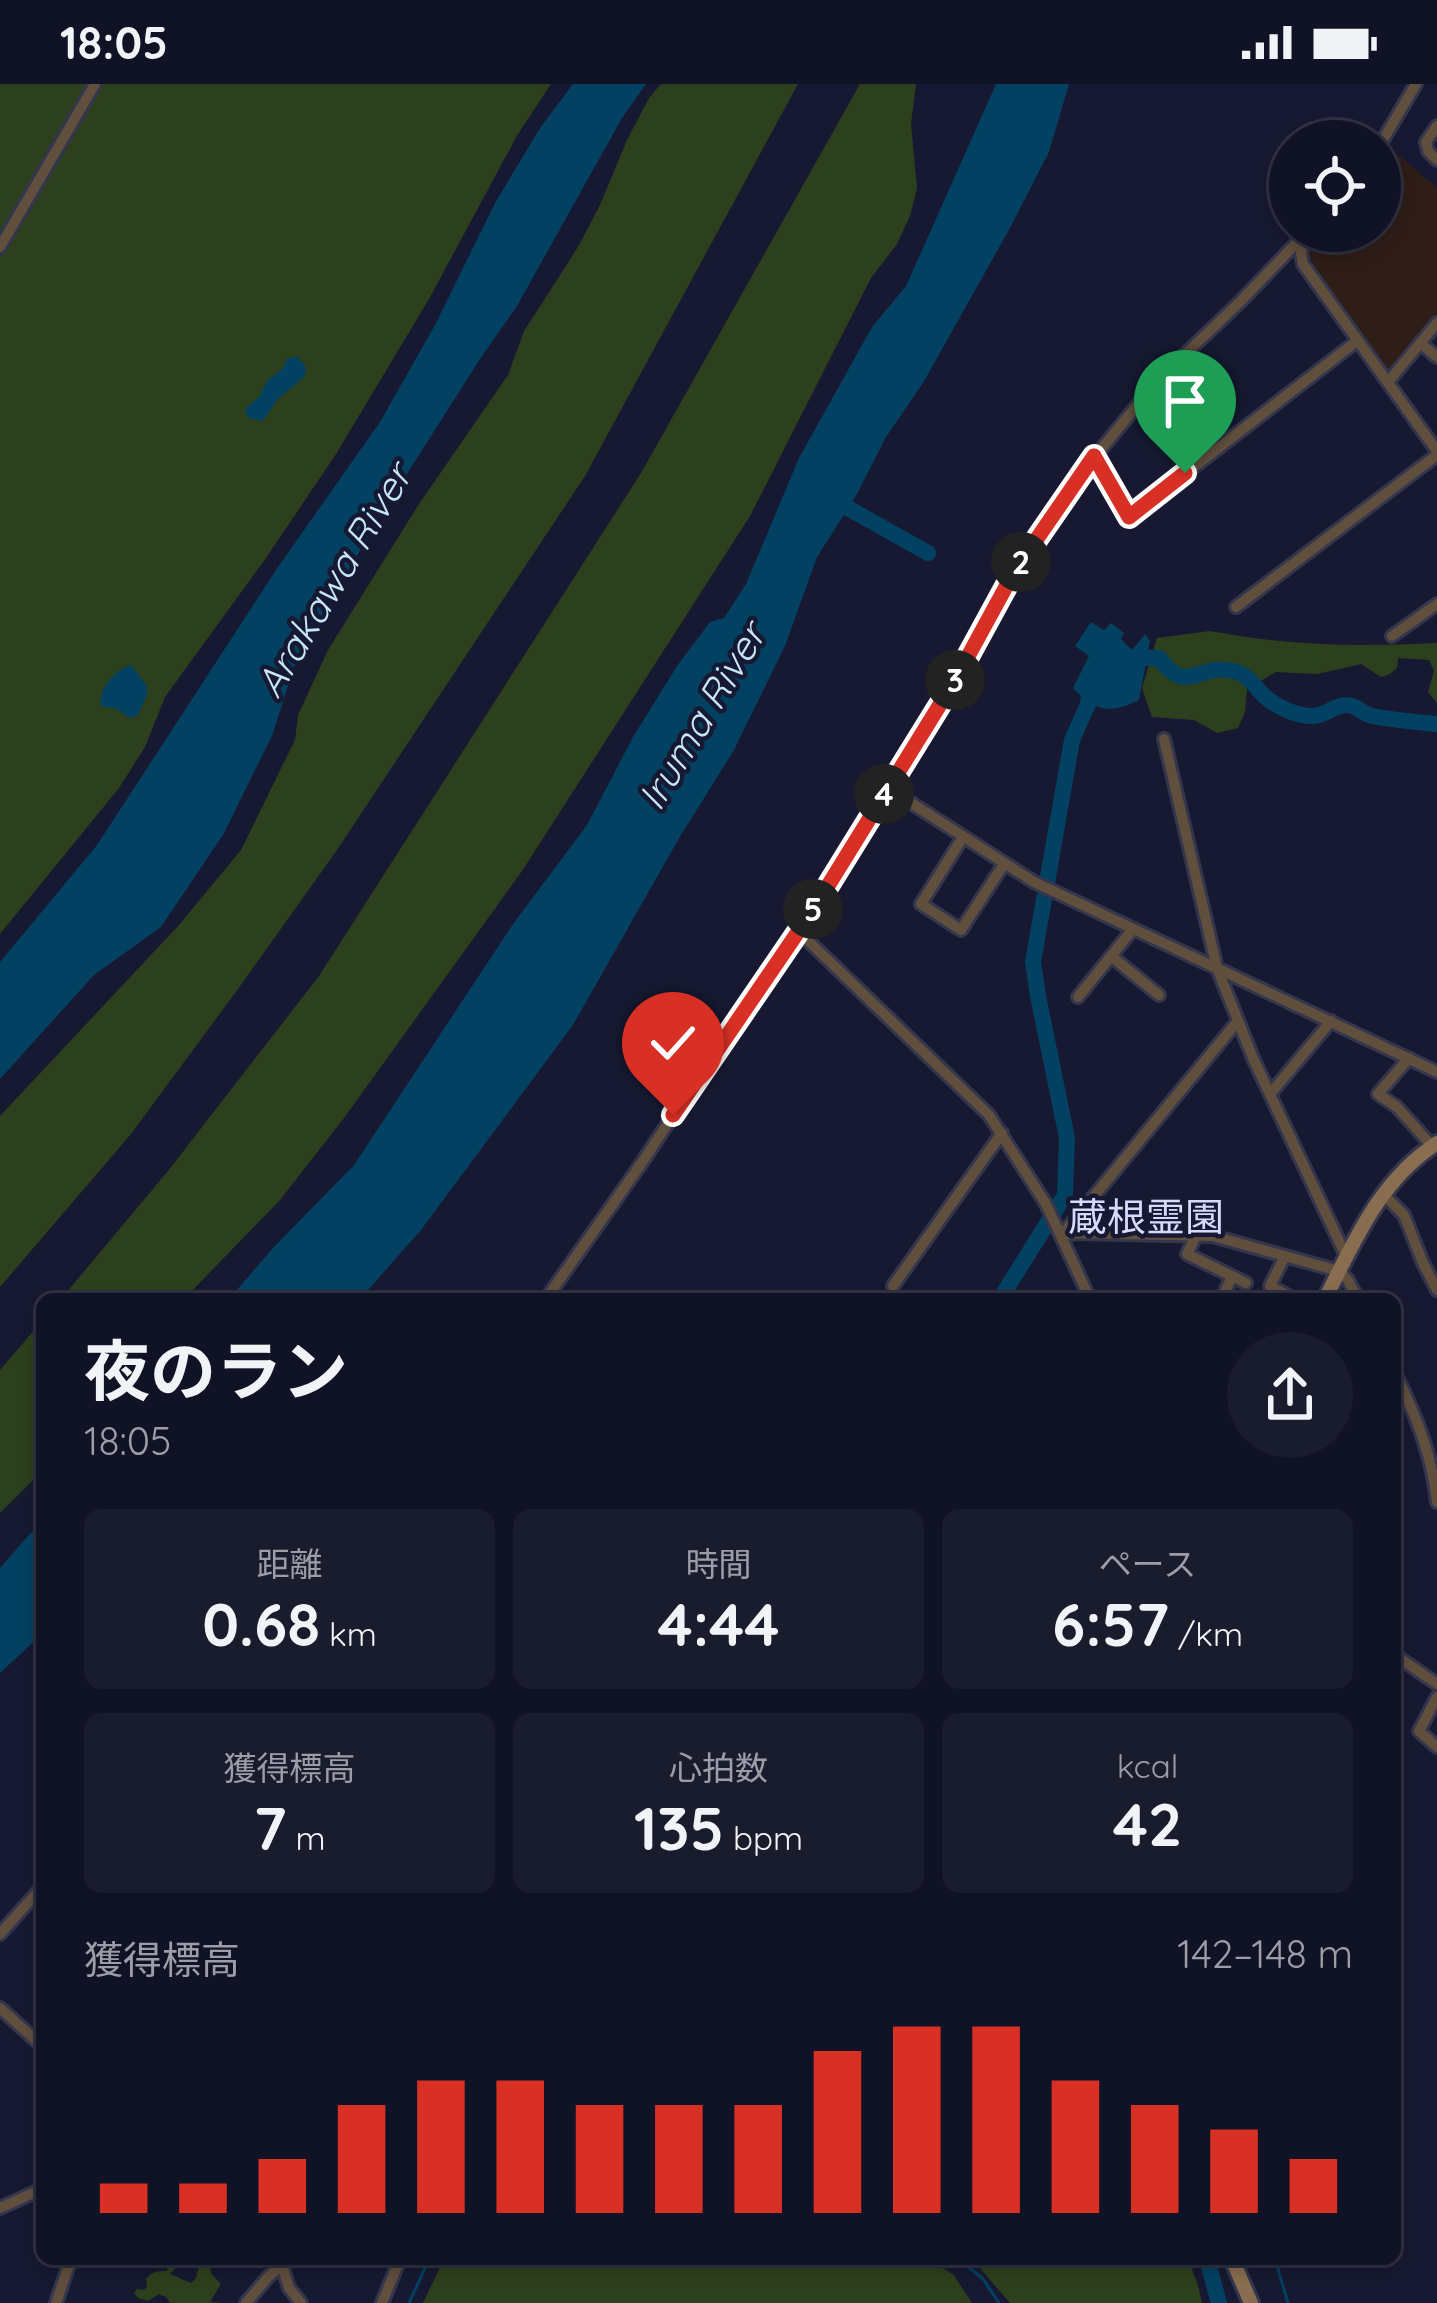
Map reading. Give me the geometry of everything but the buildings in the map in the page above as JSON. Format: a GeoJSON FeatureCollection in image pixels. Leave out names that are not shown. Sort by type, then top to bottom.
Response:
{"type":"FeatureCollection","features":[{"type":"Feature","properties":{"kind":"street"},"geometry":{"type":"LineString","coordinates":[[0,247],[95,84]]}},
{"type":"Feature","properties":{"kind":"street"},"geometry":{"type":"LineString","coordinates":[[1395,120],[1416,84]]}},
{"type":"Feature","properties":{"kind":"street"},"geometry":{"type":"LineString","coordinates":[[1437,126],[1426,142],[1437,160]]}},
{"type":"Feature","properties":{"kind":"street"},"geometry":{"type":"LineString","coordinates":[[549,1293],[798,931],[954,682],[1014,572],[1094,456],[1158,380],[1289,252]]}},
{"type":"Feature","properties":{"kind":"street"},"geometry":{"type":"LineString","coordinates":[[1236,608],[1437,453],[1303,264],[1300,252]]}},
{"type":"Feature","properties":{"kind":"street"},"geometry":{"type":"LineString","coordinates":[[1388,382],[1437,323]]}},
{"type":"Feature","properties":{"kind":"street"},"geometry":{"type":"LineString","coordinates":[[1094,456],[1129,517],[1357,341]]}},
{"type":"Feature","properties":{"kind":"street"},"geometry":{"type":"LineString","coordinates":[[1420,343],[1437,357]]}},
{"type":"Feature","properties":{"kind":"street"},"geometry":{"type":"LineString","coordinates":[[1392,636],[1437,604]]}},
{"type":"Feature","properties":{"kind":"street"},"geometry":{"type":"LineString","coordinates":[[1164,740],[1216,968],[1355,1293]]}},
{"type":"Feature","properties":{"kind":"street"},"geometry":{"type":"LineString","coordinates":[[888,788],[1034,882],[1437,1072]]}},
{"type":"Feature","properties":{"kind":"street"},"geometry":{"type":"LineString","coordinates":[[963,837],[921,904],[961,930],[1004,864]]}},
{"type":"Feature","properties":{"kind":"street"},"geometry":{"type":"LineString","coordinates":[[1078,997],[1133,929]]}},
{"type":"Feature","properties":{"kind":"street"},"geometry":{"type":"LineString","coordinates":[[798,931],[965,1089],[1002,1133],[1063,1235],[1087,1293]]}},
{"type":"Feature","properties":{"kind":"street"},"geometry":{"type":"LineString","coordinates":[[1111,956],[1159,994]]}},
{"type":"Feature","properties":{"kind":"street"},"geometry":{"type":"LineString","coordinates":[[1063,1235],[1237,1022]]}},
{"type":"Feature","properties":{"kind":"street"},"geometry":{"type":"LineString","coordinates":[[1270,1094],[1331,1022]]}},
{"type":"Feature","properties":{"kind":"street"},"geometry":{"type":"LineString","coordinates":[[1328,1293],[1383,1194],[1434,1144],[1378,1094],[1408,1058]]}},
{"type":"Feature","properties":{"kind":"street"},"geometry":{"type":"LineString","coordinates":[[893,1286],[1002,1133]]}},
{"type":"Feature","properties":{"kind":"street"},"geometry":{"type":"LineString","coordinates":[[1383,1194],[1404,1215],[1437,1290]]}},
{"type":"Feature","properties":{"kind":"street"},"geometry":{"type":"LineString","coordinates":[[1172,1213],[1197,1234]]}},
{"type":"Feature","properties":{"kind":"street"},"geometry":{"type":"LineString","coordinates":[[1063,1235],[1197,1234],[1285,1256],[1343,1264]]}},
{"type":"Feature","properties":{"kind":"street"},"geometry":{"type":"LineString","coordinates":[[1197,1234],[1187,1254],[1246,1283]]}},
{"type":"Feature","properties":{"kind":"street"},"geometry":{"type":"LineString","coordinates":[[1283,1293],[1270,1286],[1285,1256]]}},
{"type":"Feature","properties":{"kind":"street"},"geometry":{"type":"LineString","coordinates":[[1224,1293],[1232,1276]]}},
{"type":"Feature","properties":{"kind":"street"},"geometry":{"type":"LineString","coordinates":[[1401,1386],[1421,1429],[1437,1502]]}},
{"type":"Feature","properties":{"kind":"street"},"geometry":{"type":"LineString","coordinates":[[1421,1429],[1437,1421]]}},
{"type":"Feature","properties":{"kind":"street"},"geometry":{"type":"LineString","coordinates":[[1401,1659],[1437,1684]]}},
{"type":"Feature","properties":{"kind":"street"},"geometry":{"type":"LineString","coordinates":[[1437,1697],[1419,1731],[1437,1747]]}},
{"type":"Feature","properties":{"kind":"street"},"geometry":{"type":"LineString","coordinates":[[0,1934],[36,1894]]}},
{"type":"Feature","properties":{"kind":"street"},"geometry":{"type":"LineString","coordinates":[[0,2008],[36,2041]]}},
{"type":"Feature","properties":{"kind":"street"},"geometry":{"type":"LineString","coordinates":[[0,2208],[36,2192]]}},
{"type":"Feature","properties":{"kind":"street"},"geometry":{"type":"LineString","coordinates":[[56,2303],[69,2265]]}},
{"type":"Feature","properties":{"kind":"street"},"geometry":{"type":"LineString","coordinates":[[246,2303],[278,2265]]}},
{"type":"Feature","properties":{"kind":"street"},"geometry":{"type":"LineString","coordinates":[[282,2265],[289,2288],[301,2303]]}},
{"type":"Feature","properties":{"kind":"street"},"geometry":{"type":"LineString","coordinates":[[382,2303],[398,2265]]}},
{"type":"Feature","properties":{"kind":"street"},"geometry":{"type":"LineString","coordinates":[[1235,2265],[1251,2303]]}},
{"type":"Feature","properties":{"kind":"shaded area"},"geometry":{"type":"Polygon","coordinates":[[[1401,157],[1437,188],[1437,316],[1393,369],[1387,369],[1308,252],[1401,252],[1401,157]]]}},
{"type":"Feature","properties":{"kind":"green space"},"geometry":{"type":"Polygon","coordinates":[[[0,84],[551,84],[336,454],[165,697],[145,747],[119,788],[0,934],[0,84]]]}},
{"type":"Feature","properties":{"kind":"green space"},"geometry":{"type":"Polygon","coordinates":[[[661,84],[798,84],[585,476],[337,850],[131,1134],[0,1287],[0,1116],[179,925],[241,850],[295,740],[298,715],[328,650],[419,504],[508,375],[524,331],[578,247],[627,140],[661,84]]]}},
{"type":"Feature","properties":{"kind":"green space"},"geometry":{"type":"Polygon","coordinates":[[[860,84],[916,84],[911,124],[917,188],[897,244],[871,278],[750,516],[522,871],[280,1200],[190,1293],[66,1293],[168,1171],[319,976],[641,473],[860,84]]]}},
{"type":"Feature","properties":{"kind":"green space"},"geometry":{"type":"Polygon","coordinates":[[[1210,631],[1323,644],[1437,643],[1437,703],[1428,692],[1434,671],[1429,660],[1398,658],[1397,668],[1381,677],[1361,664],[1317,674],[1276,672],[1247,689],[1238,728],[1217,733],[1194,720],[1152,717],[1142,688],[1157,638],[1210,631]]]}},
{"type":"Feature","properties":{"kind":"green space"},"geometry":{"type":"Polygon","coordinates":[[[36,1328],[36,1477],[0,1513],[0,1370],[36,1328]]]}},
{"type":"Feature","properties":{"kind":"green space"},"geometry":{"type":"Polygon","coordinates":[[[168,2265],[178,2265],[170,2274],[191,2283],[199,2265],[209,2265],[221,2284],[210,2302],[222,2303],[170,2303],[159,2294],[148,2301],[134,2293],[147,2287],[146,2279],[153,2273],[167,2271],[168,2265]]]}},
{"type":"Feature","properties":{"kind":"green space"},"geometry":{"type":"Polygon","coordinates":[[[441,2265],[937,2265],[953,2274],[972,2303],[423,2303],[441,2265]]]}},
{"type":"Feature","properties":{"kind":"green space"},"geometry":{"type":"Polygon","coordinates":[[[977,2265],[1190,2265],[1202,2303],[1010,2303],[977,2265]]]}},
{"type":"Feature","properties":{"kind":"water","name":"Arakawa River"},"geometry":{"type":"Polygon","coordinates":[[[573,84],[646,84],[622,118],[517,306],[374,526],[294,667],[272,736],[223,835],[161,927],[94,975],[0,1079],[0,962],[97,845],[278,567],[380,422],[495,203],[573,84]]]}},
{"type":"Feature","properties":{"kind":"water","name":"Iruma River"},"geometry":{"type":"Polygon","coordinates":[[[996,84],[1069,84],[1049,152],[1010,228],[817,557],[785,646],[734,750],[573,1025],[421,1230],[365,1293],[234,1293],[354,1165],[513,924],[587,825],[677,666],[710,622],[724,618],[746,584],[799,458],[872,327],[906,286],[996,84]]]}},
{"type":"Feature","properties":{"kind":"water"},"geometry":{"type":"Polygon","coordinates":[[[297,356],[306,367],[305,376],[277,400],[263,421],[248,418],[245,409],[267,381],[287,359],[297,356]]]}},
{"type":"Feature","properties":{"kind":"water"},"geometry":{"type":"Polygon","coordinates":[[[1091,622],[1104,630],[1111,623],[1124,633],[1121,639],[1132,650],[1145,634],[1150,641],[1139,700],[1103,708],[1073,688],[1089,656],[1075,646],[1091,622]]]}},
{"type":"Feature","properties":{"kind":"water"},"geometry":{"type":"Polygon","coordinates":[[[131,665],[147,686],[147,696],[137,716],[129,718],[101,706],[101,700],[108,681],[131,665]]]}},
{"type":"Feature","properties":{"kind":"water"},"geometry":{"type":"Polygon","coordinates":[[[36,1527],[36,1640],[0,1673],[0,1568],[36,1527]]]}},
{"type":"Feature","properties":{"kind":"waterway"},"geometry":{"type":"LineString","coordinates":[[830,498],[928,553]]}},
{"type":"Feature","properties":{"kind":"waterway"},"geometry":{"type":"LineString","coordinates":[[1124,658],[1159,658],[1186,677],[1221,669],[1239,673],[1272,702],[1299,714],[1317,715],[1347,705],[1372,716],[1437,724]]}},
{"type":"Feature","properties":{"kind":"waterway"},"geometry":{"type":"LineString","coordinates":[[1004,1293],[1065,1195],[1067,1138],[1033,962],[1072,740],[1090,687]]}},
{"type":"Feature","properties":{"kind":"waterway"},"geometry":{"type":"LineString","coordinates":[[409,2303],[426,2265]]}},
{"type":"Feature","properties":{"kind":"waterway"},"geometry":{"type":"LineString","coordinates":[[966,2265],[999,2303]]}},
{"type":"Feature","properties":{"kind":"waterway"},"geometry":{"type":"LineString","coordinates":[[1209,2265],[1219,2303]]}},
{"type":"Feature","properties":{"kind":"waterway"},"geometry":{"type":"LineString","coordinates":[[1277,2265],[1288,2303]]}},
{"type":"Feature","properties":{"kind":"district","name":"蔵根霊園"},"geometry":{"type":"Point","coordinates":[1146,1216]}},
{"type":"Feature","properties":{"kind":"route"},"geometry":{"type":"LineString","coordinates":[[673,1115],[813,910],[954,682],[1014,572],[1094,456],[1129,517],[1185,473]]}}]}
